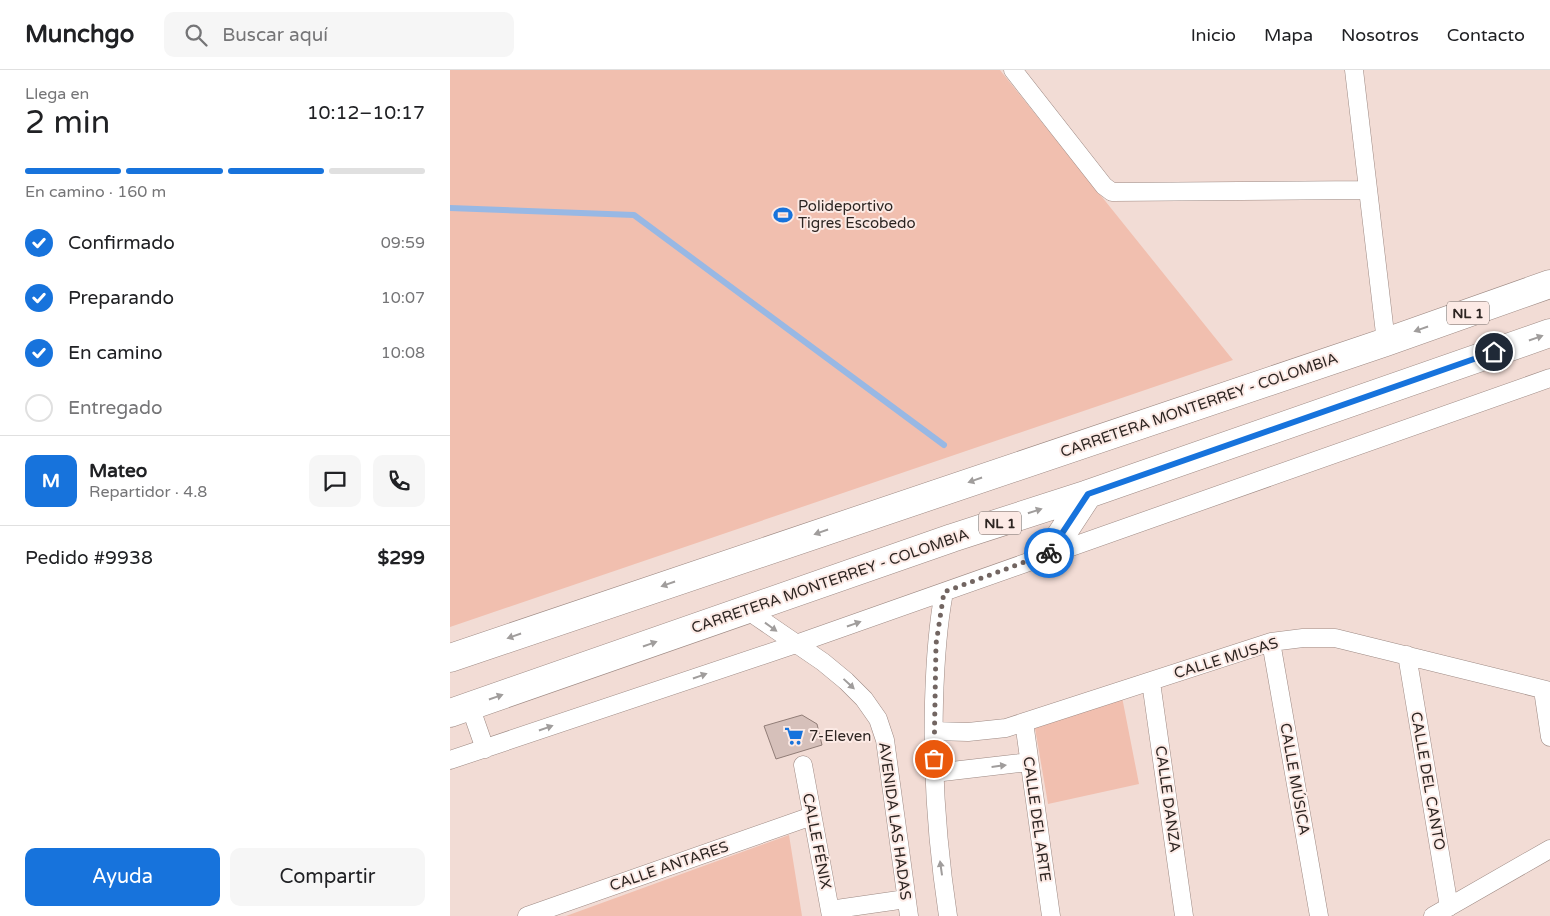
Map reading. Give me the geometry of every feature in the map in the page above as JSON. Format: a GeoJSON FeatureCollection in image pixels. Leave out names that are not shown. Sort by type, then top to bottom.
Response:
{"type":"FeatureCollection","features":[{"type":"Feature","properties":{"kind":"main road","name":"CARRETERA MONTERREY - COLOMBIA"},"geometry":{"type":"LineString","coordinates":[[450,658],[1386,342],[1550,284]]}},
{"type":"Feature","properties":{"kind":"main road","name":"CARRETERA MONTERREY - COLOMBIA"},"geometry":{"type":"LineString","coordinates":[[460,709],[952,538],[1088,494],[1550,333]]}},
{"type":"Feature","properties":{"kind":"main road"},"geometry":{"type":"LineString","coordinates":[[1048,555],[1088,494]]}},
{"type":"Feature","properties":{"kind":"street"},"geometry":{"type":"LineString","coordinates":[[1013,70],[1104,186],[1112,192],[1368,190]]}},
{"type":"Feature","properties":{"kind":"street"},"geometry":{"type":"LineString","coordinates":[[1354,70],[1386,342]]}},
{"type":"Feature","properties":{"kind":"street"},"geometry":{"type":"LineString","coordinates":[[450,760],[796,644],[1550,378]]}},
{"type":"Feature","properties":{"kind":"street"},"geometry":{"type":"LineString","coordinates":[[944,592],[936,644],[934,773],[938,846],[948,916]]}},
{"type":"Feature","properties":{"kind":"street","name":"AVENIDA LAS HADAS"},"geometry":{"type":"LineString","coordinates":[[747,610],[823,662],[846,681],[864,699],[878,719],[885,740],[908,907]]}},
{"type":"Feature","properties":{"kind":"street","name":"CALLE MUSAS"},"geometry":{"type":"LineString","coordinates":[[934,731],[987,731],[1024,722],[1271,642],[1303,638],[1335,638],[1546,690]]}},
{"type":"Feature","properties":{"kind":"street","name":"CALLE MÚSICA"},"geometry":{"type":"LineString","coordinates":[[1271,642],[1319,916]]}},
{"type":"Feature","properties":{"kind":"street","name":"CALLE DEL CANTO"},"geometry":{"type":"LineString","coordinates":[[1407,656],[1449,906]]}},
{"type":"Feature","properties":{"kind":"street","name":"CALLE DANZA"},"geometry":{"type":"LineString","coordinates":[[1151,682],[1184,916]]}},
{"type":"Feature","properties":{"kind":"street"},"geometry":{"type":"LineString","coordinates":[[1546,690],[1550,737]]}},
{"type":"Feature","properties":{"kind":"street"},"geometry":{"type":"LineString","coordinates":[[460,709],[485,748]]}},
{"type":"Feature","properties":{"kind":"street","name":"CALLE DEL ARTE"},"geometry":{"type":"LineString","coordinates":[[1024,722],[1051,916]]}},
{"type":"Feature","properties":{"kind":"street"},"geometry":{"type":"LineString","coordinates":[[934,773],[1029,762]]}},
{"type":"Feature","properties":{"kind":"street","name":"CALLE FÉNIX"},"geometry":{"type":"LineString","coordinates":[[803,765],[830,913]]}},
{"type":"Feature","properties":{"kind":"street","name":"CALLE ANTARES"},"geometry":{"type":"LineString","coordinates":[[527,916],[812,816]]}},
{"type":"Feature","properties":{"kind":"street"},"geometry":{"type":"LineString","coordinates":[[1433,916],[1550,849]]}},
{"type":"Feature","properties":{"kind":"street"},"geometry":{"type":"LineString","coordinates":[[830,913],[908,907]]}},
{"type":"Feature","properties":{"kind":"shaded area","name":"Polideportivo Tigres Escobedo"},"geometry":{"type":"Polygon","coordinates":[[[450,70],[1000,70],[1233,360],[450,627],[450,70]]]}},
{"type":"Feature","properties":{"kind":"shaded area"},"geometry":{"type":"Polygon","coordinates":[[[1122,697],[1139,784],[1048,804],[1035,728],[1122,697]]]}},
{"type":"Feature","properties":{"kind":"shaded area"},"geometry":{"type":"Polygon","coordinates":[[[789,835],[802,916],[566,916],[789,835]]]}},
{"type":"Feature","properties":{"kind":"building","name":"7-Eleven"},"geometry":{"type":"Polygon","coordinates":[[[802,715],[817,724],[822,745],[776,759],[764,726],[802,715]]]}},
{"type":"Feature","properties":{"kind":"waterway"},"geometry":{"type":"LineString","coordinates":[[450,208],[634,215],[944,445]]}},
{"type":"Feature","properties":{"kind":"way so far"},"geometry":{"type":"LineString","coordinates":[[934,759],[936,644],[944,592],[1048,555],[1049,553]]}},
{"type":"Feature","properties":{"kind":"place","name":"Polideportivo Tigres Escobedo"},"geometry":{"type":"Point","coordinates":[783,215]}},
{"type":"Feature","properties":{"kind":"place","name":"7-Eleven"},"geometry":{"type":"Point","coordinates":[794,736]}},
{"type":"Feature","properties":{"kind":"route"},"geometry":{"type":"LineString","coordinates":[[1049,553],[1088,494],[1494,352]]}}]}
